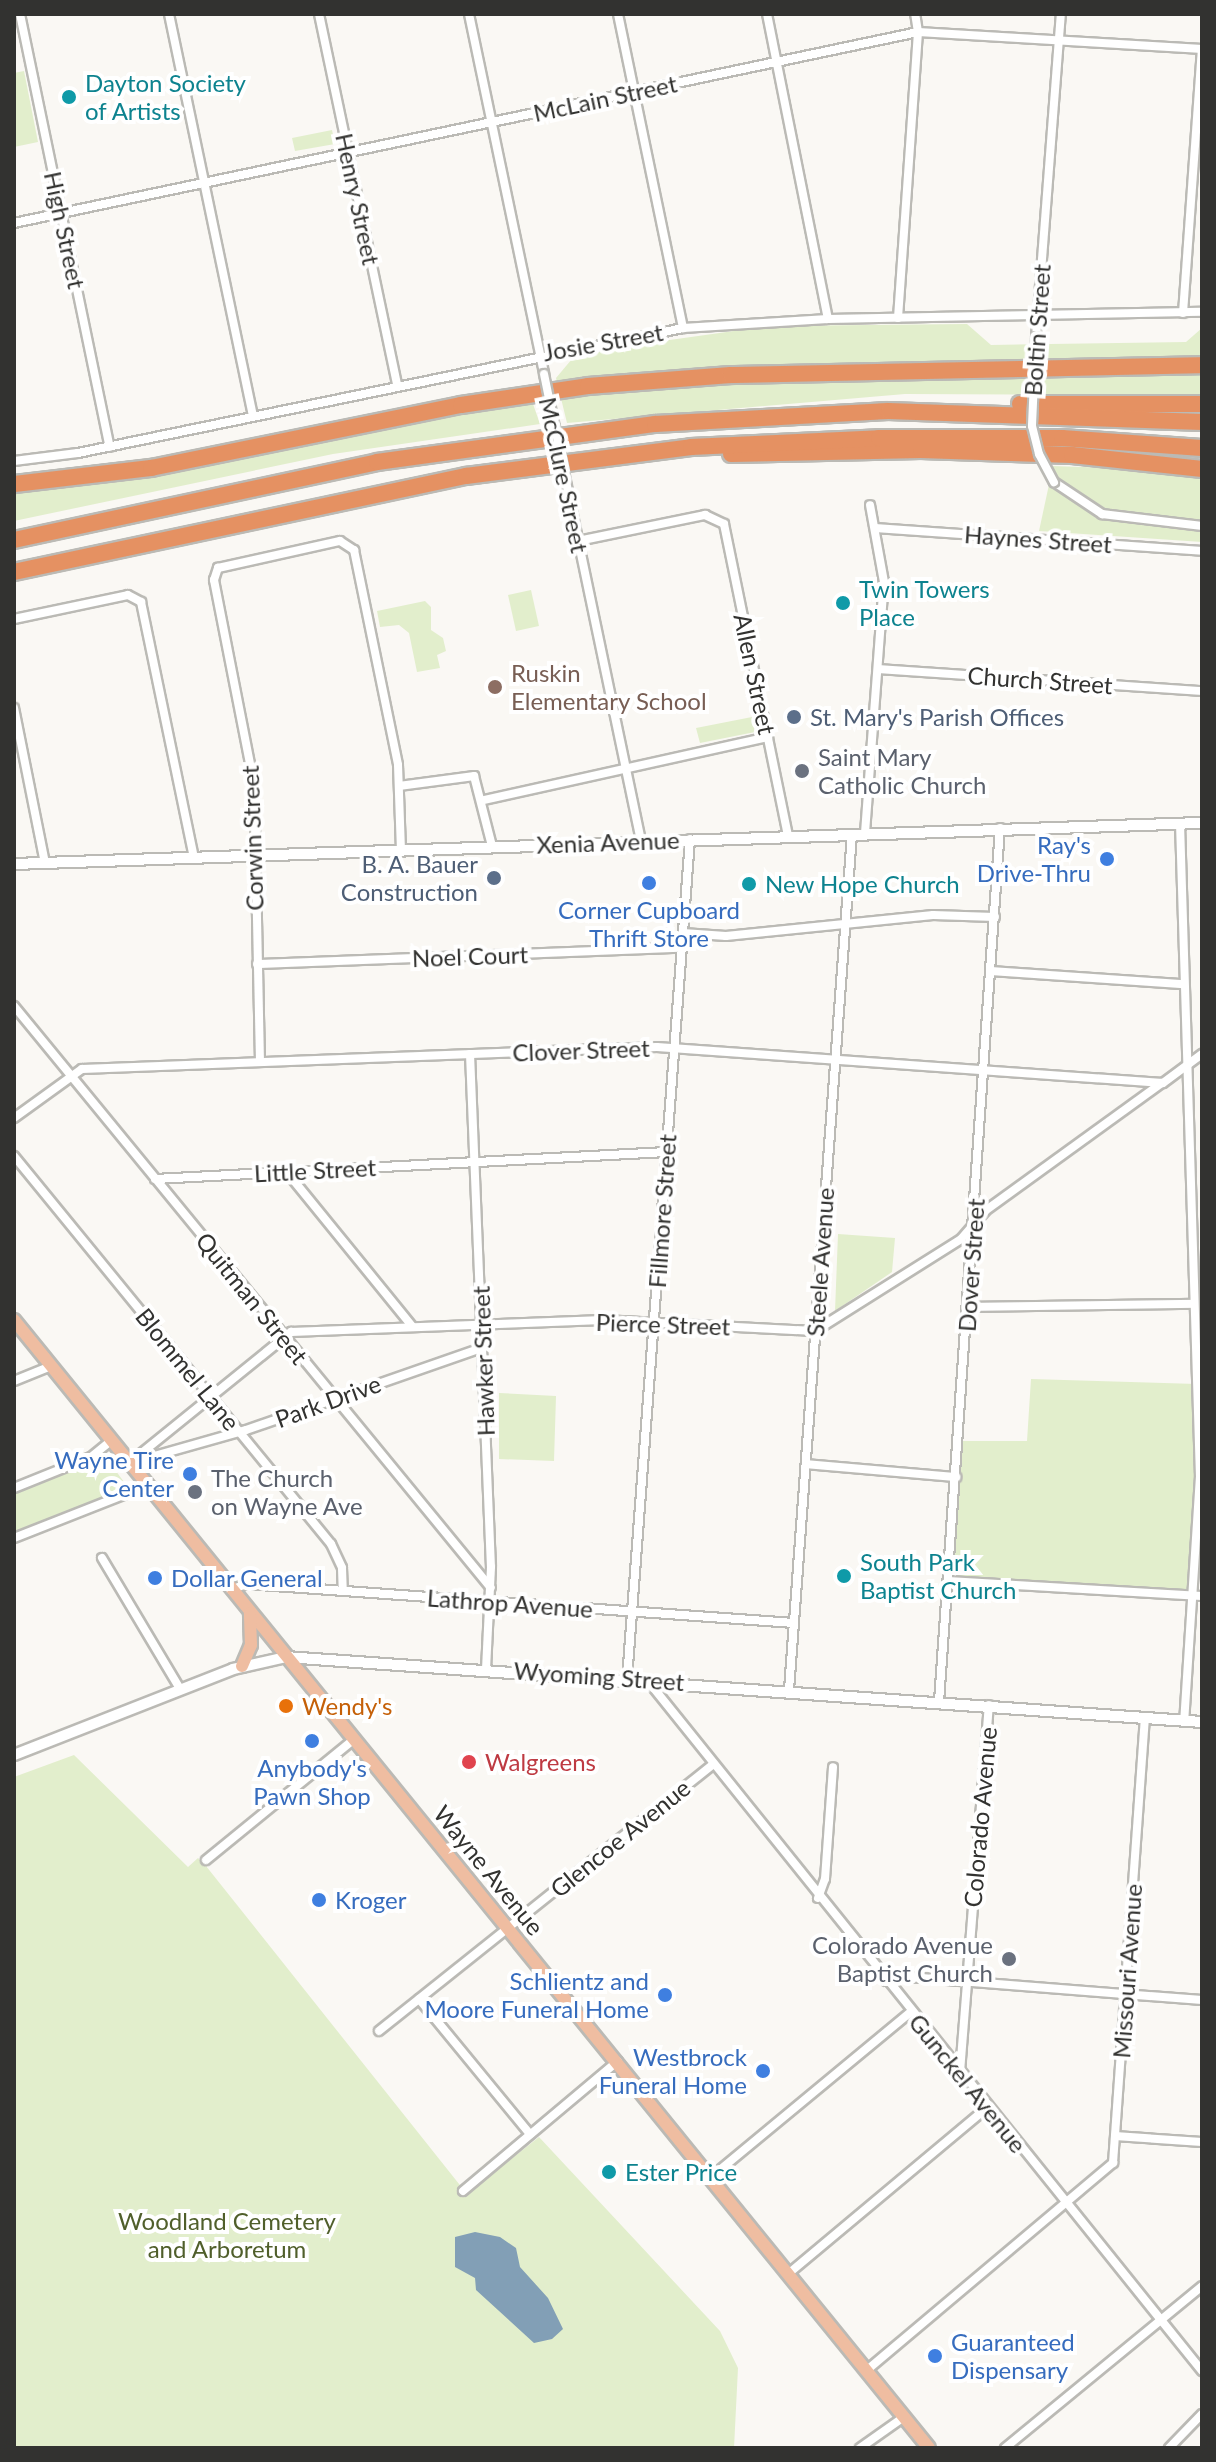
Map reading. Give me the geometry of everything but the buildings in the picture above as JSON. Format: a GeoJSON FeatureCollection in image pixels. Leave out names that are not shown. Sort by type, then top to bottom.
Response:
{"type":"FeatureCollection","features":[{"type":"Feature","properties":{"kind":"highway"},"geometry":{"type":"LineString","coordinates":[[14,484],[151,468],[461,405],[588,386],[731,375],[1202,365]]}},
{"type":"Feature","properties":{"kind":"highway"},"geometry":{"type":"LineString","coordinates":[[14,540],[362,465],[507,441],[655,424],[1060,401],[1202,404]]}},
{"type":"Feature","properties":{"kind":"highway"},"geometry":{"type":"LineString","coordinates":[[889,411],[1202,422]]}},
{"type":"Feature","properties":{"kind":"highway"},"geometry":{"type":"LineString","coordinates":[[14,573],[411,486],[589,458],[879,438],[1062,438],[1202,448]]}},
{"type":"Feature","properties":{"kind":"highway"},"geometry":{"type":"LineString","coordinates":[[589,458],[921,450],[1072,455],[1202,469]]}},
{"type":"Feature","properties":{"kind":"main road","name":"Wayne Avenue"},"geometry":{"type":"LineString","coordinates":[[14,1320],[929,2448]]}},
{"type":"Feature","properties":{"kind":"main road"},"geometry":{"type":"LineString","coordinates":[[242,1666],[251,1645],[250,1613]]}},
{"type":"Feature","properties":{"kind":"street","name":"High Street"},"geometry":{"type":"LineString","coordinates":[[20,14],[110,447]]}},
{"type":"Feature","properties":{"kind":"street"},"geometry":{"type":"LineString","coordinates":[[169,14],[253,415]]}},
{"type":"Feature","properties":{"kind":"street","name":"Henry Street"},"geometry":{"type":"LineString","coordinates":[[319,14],[397,385]]}},
{"type":"Feature","properties":{"kind":"street","name":"McClure Street"},"geometry":{"type":"LineString","coordinates":[[469,14],[641,841]]}},
{"type":"Feature","properties":{"kind":"street"},"geometry":{"type":"LineString","coordinates":[[618,14],[683,328]]}},
{"type":"Feature","properties":{"kind":"street"},"geometry":{"type":"LineString","coordinates":[[767,14],[828,319]]}},
{"type":"Feature","properties":{"kind":"street"},"geometry":{"type":"LineString","coordinates":[[898,318],[918,32],[915,14]]}},
{"type":"Feature","properties":{"kind":"street","name":"Boltin Street"},"geometry":{"type":"LineString","coordinates":[[1061,14],[1032,426],[1054,482],[1102,514],[1202,526]]}},
{"type":"Feature","properties":{"kind":"street","name":"McLain Street"},"geometry":{"type":"LineString","coordinates":[[14,223],[918,32],[1202,50]]}},
{"type":"Feature","properties":{"kind":"street"},"geometry":{"type":"LineString","coordinates":[[1183,313],[1202,50]]}},
{"type":"Feature","properties":{"kind":"street"},"geometry":{"type":"LineString","coordinates":[[1191,204],[1202,205]]}},
{"type":"Feature","properties":{"kind":"street","name":"Josie Street"},"geometry":{"type":"LineString","coordinates":[[14,461],[110,447],[539,354],[683,328],[828,319],[1202,312]]}},
{"type":"Feature","properties":{"kind":"street"},"geometry":{"type":"LineString","coordinates":[[865,833],[884,582],[870,505]]}},
{"type":"Feature","properties":{"kind":"street","name":"Allen Street"},"geometry":{"type":"LineString","coordinates":[[578,541],[715,516],[724,524],[788,837]]}},
{"type":"Feature","properties":{"kind":"street","name":"Haynes Street"},"geometry":{"type":"LineString","coordinates":[[875,528],[1202,551]]}},
{"type":"Feature","properties":{"kind":"street","name":"Corwin Street"},"geometry":{"type":"LineString","coordinates":[[260,1062],[252,765],[216,570],[346,542],[354,550],[399,786]]}},
{"type":"Feature","properties":{"kind":"street"},"geometry":{"type":"LineString","coordinates":[[14,619],[128,595],[137,598],[194,857]]}},
{"type":"Feature","properties":{"kind":"street","name":"Church Street"},"geometry":{"type":"LineString","coordinates":[[878,669],[1202,691]]}},
{"type":"Feature","properties":{"kind":"street"},"geometry":{"type":"LineString","coordinates":[[14,708],[45,863]]}},
{"type":"Feature","properties":{"kind":"street"},"geometry":{"type":"LineString","coordinates":[[484,800],[768,737]]}},
{"type":"Feature","properties":{"kind":"street"},"geometry":{"type":"LineString","coordinates":[[401,849],[399,786],[469,774],[477,779],[484,800],[492,846]]}},
{"type":"Feature","properties":{"kind":"street"},"geometry":{"type":"LineString","coordinates":[[1202,814],[1202,823]]}},
{"type":"Feature","properties":{"kind":"street"},"geometry":{"type":"LineString","coordinates":[[1180,823],[1201,1464],[1198,1596],[1184,1721]]}},
{"type":"Feature","properties":{"kind":"street","name":"Xenia Avenue"},"geometry":{"type":"LineString","coordinates":[[14,864],[1202,823]]}},
{"type":"Feature","properties":{"kind":"street","name":"Dover Street"},"geometry":{"type":"LineString","coordinates":[[939,1702],[1000,828]]}},
{"type":"Feature","properties":{"kind":"street","name":"Steele Avenue"},"geometry":{"type":"LineString","coordinates":[[789,1690],[852,834]]}},
{"type":"Feature","properties":{"kind":"street","name":"Fillmore Street"},"geometry":{"type":"LineString","coordinates":[[627,1679],[690,839]]}},
{"type":"Feature","properties":{"kind":"street"},"geometry":{"type":"LineString","coordinates":[[683,933],[726,936],[956,914],[995,917]]}},
{"type":"Feature","properties":{"kind":"street","name":"Noel Court"},"geometry":{"type":"LineString","coordinates":[[257,964],[682,948]]}},
{"type":"Feature","properties":{"kind":"street"},"geometry":{"type":"LineString","coordinates":[[991,971],[1184,984]]}},
{"type":"Feature","properties":{"kind":"street","name":"Quitman Street"},"geometry":{"type":"LineString","coordinates":[[14,1006],[491,1588]]}},
{"type":"Feature","properties":{"kind":"street","name":"Clover Street"},"geometry":{"type":"LineString","coordinates":[[14,1118],[69,1075],[82,1069],[470,1054],[674,1049],[835,1063],[1163,1083]]}},
{"type":"Feature","properties":{"kind":"street","name":"Hawker Street"},"geometry":{"type":"LineString","coordinates":[[470,1054],[491,1588],[486,1668]]}},
{"type":"Feature","properties":{"kind":"street"},"geometry":{"type":"LineString","coordinates":[[815,1331],[961,1239],[985,1211],[1202,1054]]}},
{"type":"Feature","properties":{"kind":"street"},"geometry":{"type":"LineString","coordinates":[[1190,1150],[1202,1150]]}},
{"type":"Feature","properties":{"kind":"street","name":"Little Street"},"geometry":{"type":"LineString","coordinates":[[155,1179],[667,1152]]}},
{"type":"Feature","properties":{"kind":"street","name":"Blommel Lane"},"geometry":{"type":"LineString","coordinates":[[14,1156],[331,1544],[342,1568],[343,1591]]}},
{"type":"Feature","properties":{"kind":"street"},"geometry":{"type":"LineString","coordinates":[[286,1171],[412,1326]]}},
{"type":"Feature","properties":{"kind":"street"},"geometry":{"type":"LineString","coordinates":[[968,1307],[1194,1304]]}},
{"type":"Feature","properties":{"kind":"street","name":"Pierce Street"},"geometry":{"type":"LineString","coordinates":[[282,1335],[412,1326],[654,1321],[815,1331]]}},
{"type":"Feature","properties":{"kind":"street"},"geometry":{"type":"LineString","coordinates":[[128,1464],[282,1335]]}},
{"type":"Feature","properties":{"kind":"street","name":"Park Drive"},"geometry":{"type":"LineString","coordinates":[[128,1464],[239,1432],[482,1348]]}},
{"type":"Feature","properties":{"kind":"street"},"geometry":{"type":"LineString","coordinates":[[14,1381],[51,1366]]}},
{"type":"Feature","properties":{"kind":"street"},"geometry":{"type":"LineString","coordinates":[[14,1488],[91,1457],[111,1441]]}},
{"type":"Feature","properties":{"kind":"street"},"geometry":{"type":"LineString","coordinates":[[806,1464],[956,1477]]}},
{"type":"Feature","properties":{"kind":"street"},"geometry":{"type":"LineString","coordinates":[[14,1538],[146,1486]]}},
{"type":"Feature","properties":{"kind":"street"},"geometry":{"type":"LineString","coordinates":[[102,1558],[180,1689]]}},
{"type":"Feature","properties":{"kind":"street"},"geometry":{"type":"LineString","coordinates":[[948,1581],[1198,1596]]}},
{"type":"Feature","properties":{"kind":"street","name":"Lathrop Avenue"},"geometry":{"type":"LineString","coordinates":[[231,1591],[232,1586],[246,1584],[794,1623]]}},
{"type":"Feature","properties":{"kind":"street","name":"Wyoming Street"},"geometry":{"type":"LineString","coordinates":[[14,1755],[242,1666],[286,1657],[486,1668],[1202,1722]]}},
{"type":"Feature","properties":{"kind":"street","name":"Gunckel Avenue"},"geometry":{"type":"LineString","coordinates":[[648,1680],[711,1766],[1202,2371]]}},
{"type":"Feature","properties":{"kind":"street","name":"Colorado Avenue"},"geometry":{"type":"LineString","coordinates":[[960,2072],[989,1705]]}},
{"type":"Feature","properties":{"kind":"street","name":"Missouri Avenue"},"geometry":{"type":"LineString","coordinates":[[867,2370],[1111,2167],[1145,1718]]}},
{"type":"Feature","properties":{"kind":"street"},"geometry":{"type":"LineString","coordinates":[[206,1860],[353,1740]]}},
{"type":"Feature","properties":{"kind":"street","name":"Glencoe Avenue"},"geometry":{"type":"LineString","coordinates":[[379,2031],[711,1766]]}},
{"type":"Feature","properties":{"kind":"street"},"geometry":{"type":"LineString","coordinates":[[818,1898],[825,1879],[833,1767]]}},
{"type":"Feature","properties":{"kind":"street"},"geometry":{"type":"LineString","coordinates":[[886,1981],[896,1976],[1202,2000]]}},
{"type":"Feature","properties":{"kind":"street"},"geometry":{"type":"LineString","coordinates":[[419,1999],[530,2134]]}},
{"type":"Feature","properties":{"kind":"street"},"geometry":{"type":"LineString","coordinates":[[710,2178],[911,2012]]}},
{"type":"Feature","properties":{"kind":"street"},"geometry":{"type":"LineString","coordinates":[[463,2191],[618,2061]]}},
{"type":"Feature","properties":{"kind":"street"},"geometry":{"type":"LineString","coordinates":[[788,2274],[988,2107]]}},
{"type":"Feature","properties":{"kind":"street"},"geometry":{"type":"LineString","coordinates":[[1115,2136],[1202,2142]]}},
{"type":"Feature","properties":{"kind":"street"},"geometry":{"type":"LineString","coordinates":[[1005,2448],[1202,2286]]}},
{"type":"Feature","properties":{"kind":"street"},"geometry":{"type":"LineString","coordinates":[[1169,2448],[1202,2414]]}},
{"type":"Feature","properties":{"kind":"street"},"geometry":{"type":"LineString","coordinates":[[860,2448],[904,2417]]}},
{"type":"Feature","properties":{"kind":"green space"},"geometry":{"type":"Polygon","coordinates":[[[24,71],[38,142],[14,147],[14,73],[24,71]]]}},
{"type":"Feature","properties":{"kind":"green space"},"geometry":{"type":"Polygon","coordinates":[[[332,130],[335,144],[295,151],[292,138],[332,130]]]}},
{"type":"Feature","properties":{"kind":"green space"},"geometry":{"type":"Polygon","coordinates":[[[967,324],[991,345],[1186,342],[1202,328],[1202,395],[905,394],[567,423],[556,378],[577,353],[770,326],[967,324]]]}},
{"type":"Feature","properties":{"kind":"green space"},"geometry":{"type":"Polygon","coordinates":[[[533,404],[540,424],[333,454],[14,521],[14,489],[129,479],[355,431],[533,404]]]}},
{"type":"Feature","properties":{"kind":"green space"},"geometry":{"type":"Polygon","coordinates":[[[1053,466],[1202,471],[1202,542],[1039,531],[1053,466]]]}},
{"type":"Feature","properties":{"kind":"green space"},"geometry":{"type":"Polygon","coordinates":[[[531,590],[539,626],[516,631],[508,595],[531,590]]]}},
{"type":"Feature","properties":{"kind":"green space"},"geometry":{"type":"Polygon","coordinates":[[[425,601],[431,607],[431,630],[443,638],[446,651],[437,655],[440,668],[417,672],[409,633],[399,625],[380,627],[377,611],[425,601]]]}},
{"type":"Feature","properties":{"kind":"green space"},"geometry":{"type":"Polygon","coordinates":[[[752,717],[755,732],[700,743],[696,728],[752,717]]]}},
{"type":"Feature","properties":{"kind":"green space"},"geometry":{"type":"Polygon","coordinates":[[[838,1234],[895,1238],[892,1272],[835,1311],[838,1234]]]}},
{"type":"Feature","properties":{"kind":"green space"},"geometry":{"type":"Polygon","coordinates":[[[1031,1379],[1197,1384],[1193,1597],[948,1581],[958,1441],[1027,1441],[1031,1379]]]}},
{"type":"Feature","properties":{"kind":"green space"},"geometry":{"type":"Polygon","coordinates":[[[499,1393],[556,1396],[554,1461],[499,1459],[499,1393]]]}},
{"type":"Feature","properties":{"kind":"green space"},"geometry":{"type":"Polygon","coordinates":[[[91,1457],[107,1459],[127,1486],[117,1497],[14,1538],[14,1488],[91,1457]]]}},
{"type":"Feature","properties":{"kind":"green space","name":"Woodland Cemetery and Arboretum"},"geometry":{"type":"Polygon","coordinates":[[[74,1755],[188,1867],[198,1858],[206,1866],[467,2194],[539,2137],[720,2331],[738,2368],[734,2448],[14,2448],[14,1777],[74,1755]]]}},
{"type":"Feature","properties":{"kind":"water"},"geometry":{"type":"Polygon","coordinates":[[[475,2232],[500,2237],[516,2248],[520,2267],[548,2298],[563,2329],[552,2339],[534,2343],[476,2290],[475,2278],[455,2267],[455,2237],[475,2232]]]}},
{"type":"Feature","properties":{"kind":"place","name":"Dayton Society of Artists"},"geometry":{"type":"Point","coordinates":[69,97]}},
{"type":"Feature","properties":{"kind":"place","name":"Twin Towers Place"},"geometry":{"type":"Point","coordinates":[843,603]}},
{"type":"Feature","properties":{"kind":"place","name":"Ruskin Elementary School"},"geometry":{"type":"Point","coordinates":[495,687]}},
{"type":"Feature","properties":{"kind":"place","name":"St. Mary's Parish Offices"},"geometry":{"type":"Point","coordinates":[794,717]}},
{"type":"Feature","properties":{"kind":"place","name":"Saint Mary Catholic Church"},"geometry":{"type":"Point","coordinates":[802,771]}},
{"type":"Feature","properties":{"kind":"place","name":"Ray's Drive-Thru"},"geometry":{"type":"Point","coordinates":[1107,859]}},
{"type":"Feature","properties":{"kind":"place","name":"B. A. Bauer Construction"},"geometry":{"type":"Point","coordinates":[494,878]}},
{"type":"Feature","properties":{"kind":"place","name":"Corner Cupboard Thrift Store"},"geometry":{"type":"Point","coordinates":[649,883]}},
{"type":"Feature","properties":{"kind":"place","name":"New Hope Church"},"geometry":{"type":"Point","coordinates":[749,884]}},
{"type":"Feature","properties":{"kind":"place","name":"Wayne Tire Center"},"geometry":{"type":"Point","coordinates":[190,1474]}},
{"type":"Feature","properties":{"kind":"place","name":"The Church on Wayne Ave"},"geometry":{"type":"Point","coordinates":[195,1492]}},
{"type":"Feature","properties":{"kind":"place","name":"South Park Baptist Church"},"geometry":{"type":"Point","coordinates":[844,1576]}},
{"type":"Feature","properties":{"kind":"place","name":"Dollar General"},"geometry":{"type":"Point","coordinates":[155,1578]}},
{"type":"Feature","properties":{"kind":"place","name":"Wendy's"},"geometry":{"type":"Point","coordinates":[286,1706]}},
{"type":"Feature","properties":{"kind":"place","name":"Anybody's Pawn Shop"},"geometry":{"type":"Point","coordinates":[312,1741]}},
{"type":"Feature","properties":{"kind":"place","name":"Walgreens"},"geometry":{"type":"Point","coordinates":[469,1762]}},
{"type":"Feature","properties":{"kind":"place","name":"Kroger"},"geometry":{"type":"Point","coordinates":[319,1900]}},
{"type":"Feature","properties":{"kind":"place","name":"Colorado Avenue Baptist Church"},"geometry":{"type":"Point","coordinates":[1009,1959]}},
{"type":"Feature","properties":{"kind":"place","name":"Schlientz and Moore Funeral Home"},"geometry":{"type":"Point","coordinates":[665,1995]}},
{"type":"Feature","properties":{"kind":"place","name":"Westbrock Funeral Home"},"geometry":{"type":"Point","coordinates":[763,2071]}},
{"type":"Feature","properties":{"kind":"place","name":"Ester Price"},"geometry":{"type":"Point","coordinates":[609,2172]}},
{"type":"Feature","properties":{"kind":"place","name":"Guaranteed Dispensary"},"geometry":{"type":"Point","coordinates":[935,2356]}}]}
